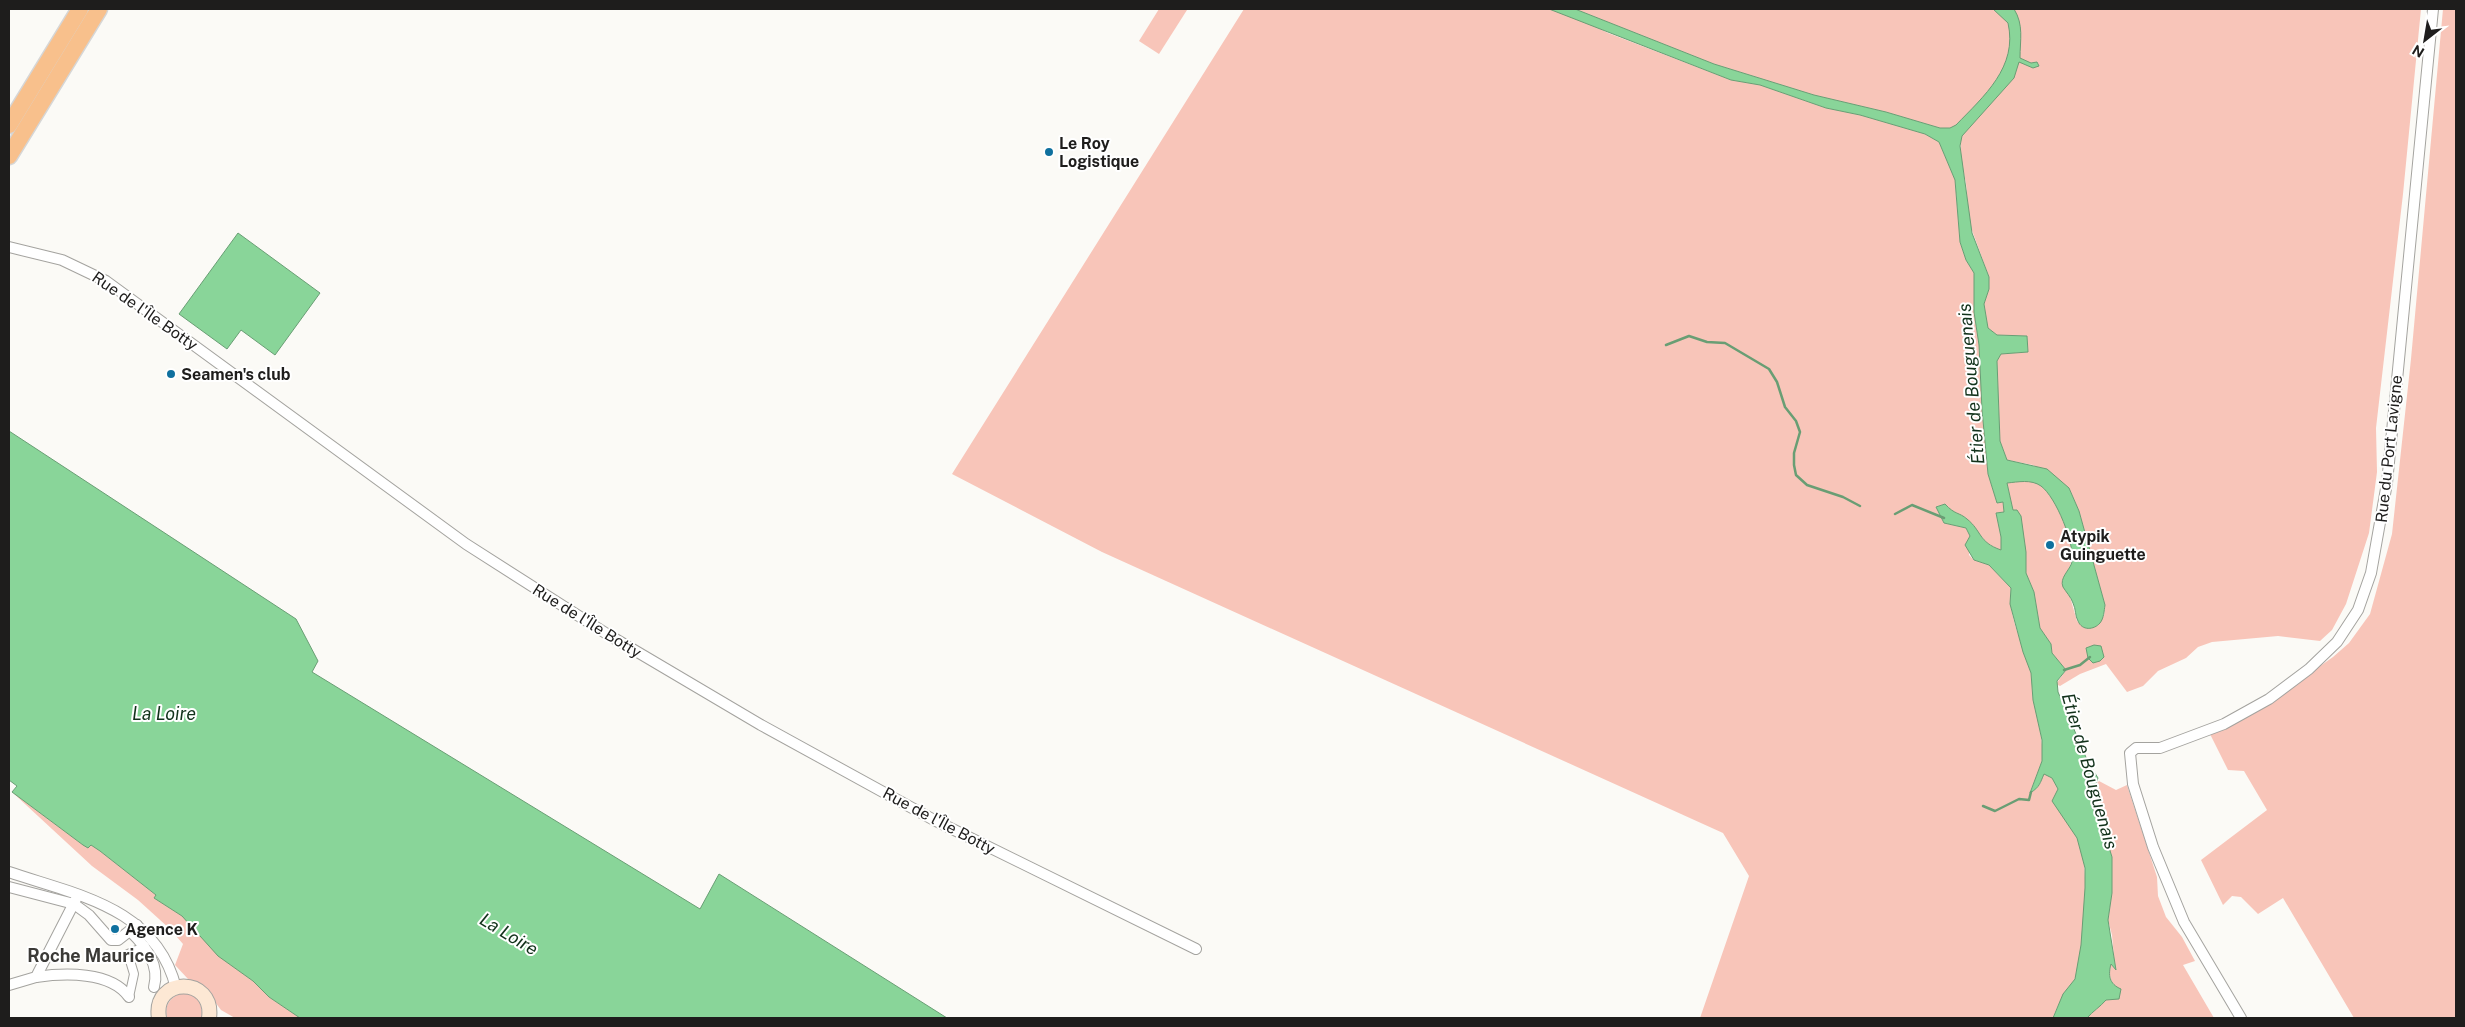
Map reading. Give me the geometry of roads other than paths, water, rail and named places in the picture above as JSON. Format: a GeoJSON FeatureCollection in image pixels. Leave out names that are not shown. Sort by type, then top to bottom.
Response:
{"type":"FeatureCollection","features":[{"type":"Feature","properties":{"kind":"highway"},"geometry":{"type":"LineString","coordinates":[[9,126],[80,9]]}},
{"type":"Feature","properties":{"kind":"highway"},"geometry":{"type":"LineString","coordinates":[[9,156],[99,9]]}},
{"type":"Feature","properties":{"kind":"main road"},"geometry":{"type":"LineString","coordinates":[[155,1015],[163,996],[176,988],[191,987],[203,995],[208,1003],[209,1018],[214,1018]]}},
{"type":"Feature","properties":{"kind":"street","name":"Rue du Port Lavigne"},"geometry":{"type":"LineString","coordinates":[[2240,1018],[2184,922],[2160,864],[2134,784],[2130,753],[2136,748],[2160,748],[2224,724],[2269,699],[2309,669],[2337,642],[2358,610],[2371,573],[2386,483],[2433,9]]}},
{"type":"Feature","properties":{"kind":"street","name":"Rue de l'Île Botty"},"geometry":{"type":"LineString","coordinates":[[9,247],[62,260],[106,281],[495,564],[699,689],[934,820],[1196,949]]}},
{"type":"Feature","properties":{"kind":"street"},"geometry":{"type":"LineString","coordinates":[[10,874],[98,901],[134,928],[162,953],[176,988]]}},
{"type":"Feature","properties":{"kind":"street"},"geometry":{"type":"LineString","coordinates":[[9,887],[74,904],[89,915],[111,940],[118,940],[134,928]]}},
{"type":"Feature","properties":{"kind":"street"},"geometry":{"type":"LineString","coordinates":[[36,977],[79,894]]}},
{"type":"Feature","properties":{"kind":"street"},"geometry":{"type":"LineString","coordinates":[[134,928],[145,946],[156,973],[154,987]]}},
{"type":"Feature","properties":{"kind":"street"},"geometry":{"type":"LineString","coordinates":[[129,997],[134,974],[128,954],[145,946]]}},
{"type":"Feature","properties":{"kind":"street"},"geometry":{"type":"LineString","coordinates":[[9,985],[36,977],[79,973],[122,988],[129,997]]}},
{"type":"Feature","properties":{"kind":"water","name":"Étier de Bouguenais"},"geometry":{"type":"Polygon","coordinates":[[[1549,9],[1575,9],[1714,64],[1814,95],[1886,112],[1940,128],[1950,128],[1956,125],[1987,92],[2003,67],[2010,39],[2008,23],[1993,9],[2014,9],[2020,27],[2020,58],[2031,63],[2037,62],[2039,66],[2033,68],[2019,62],[2014,78],[1962,136],[1960,146],[1972,233],[1989,277],[1989,289],[1984,304],[1988,328],[1997,335],[2027,336],[2028,352],[2001,354],[1997,361],[2000,441],[2007,460],[2047,469],[2069,488],[2079,511],[2105,605],[2100,623],[2091,628],[2082,627],[2077,619],[2072,601],[2062,584],[2062,580],[2072,562],[2071,544],[2053,500],[2041,486],[2033,482],[2007,483],[2013,510],[2017,510],[2021,516],[2026,552],[2026,573],[2034,592],[2040,628],[2051,644],[2052,653],[2066,670],[2057,681],[2058,692],[2088,762],[2098,778],[2091,797],[2094,813],[2103,828],[2112,857],[2112,893],[2108,920],[2116,970],[2111,964],[2110,979],[2114,985],[2121,989],[2119,999],[2106,1000],[2087,1018],[2053,1018],[2063,994],[2075,979],[2081,945],[2085,868],[2077,838],[2052,801],[2058,789],[2052,778],[2044,774],[2038,787],[2030,793],[2042,761],[2042,740],[2033,700],[2031,673],[2023,652],[2010,604],[2011,588],[1989,565],[1974,560],[1965,545],[1970,536],[1966,528],[1944,523],[1936,507],[1945,504],[1962,515],[1972,523],[1984,540],[2001,550],[2001,537],[1996,513],[2004,512],[2003,502],[1997,503],[1988,474],[1982,410],[1979,345],[1974,312],[1974,273],[1966,260],[1960,242],[1955,180],[1939,142],[1925,134],[1860,115],[1826,108],[1760,85],[1731,80],[1549,9]]]}},
{"type":"Feature","properties":{"kind":"water"},"geometry":{"type":"Polygon","coordinates":[[[238,233],[320,293],[275,355],[241,330],[227,349],[179,314],[238,233]]]}},
{"type":"Feature","properties":{"kind":"water","name":"La Loire"},"geometry":{"type":"Polygon","coordinates":[[[9,431],[296,619],[318,661],[312,672],[700,909],[719,874],[947,1018],[300,1018],[269,997],[253,981],[218,956],[182,916],[154,898],[156,895],[100,851],[91,845],[88,848],[83,845],[12,792],[17,786],[9,780],[9,431]]]}},
{"type":"Feature","properties":{"kind":"water"},"geometry":{"type":"Polygon","coordinates":[[[2094,645],[2101,646],[2104,657],[2100,661],[2093,663],[2088,658],[2086,648],[2094,645]]]}},
{"type":"Feature","properties":{"kind":"waterway"},"geometry":{"type":"LineString","coordinates":[[1666,345],[1689,336],[1707,342],[1725,343],[1769,369],[1777,382],[1785,407],[1796,421],[1800,432],[1794,453],[1796,475],[1807,485],[1843,497],[1860,506]]}},
{"type":"Feature","properties":{"kind":"waterway"},"geometry":{"type":"LineString","coordinates":[[1895,514],[1912,505],[1944,518]]}},
{"type":"Feature","properties":{"kind":"waterway"},"geometry":{"type":"LineString","coordinates":[[2064,670],[2080,665],[2090,657]]}},
{"type":"Feature","properties":{"kind":"waterway"},"geometry":{"type":"LineString","coordinates":[[1983,806],[1995,811],[2019,799],[2029,800],[2031,792]]}},
{"type":"Feature","properties":{"kind":"place","name":"Le Roy Logistique"},"geometry":{"type":"Point","coordinates":[1049,152]}},
{"type":"Feature","properties":{"kind":"place","name":"Seamen's club"},"geometry":{"type":"Point","coordinates":[171,374]}},
{"type":"Feature","properties":{"kind":"place","name":"Atypik Guinguette"},"geometry":{"type":"Point","coordinates":[2050,545]}},
{"type":"Feature","properties":{"kind":"place","name":"Agence K"},"geometry":{"type":"Point","coordinates":[115,929]}},
{"type":"Feature","properties":{"kind":"district","name":"Roche Maurice"},"geometry":{"type":"Point","coordinates":[91,955]}}]}
